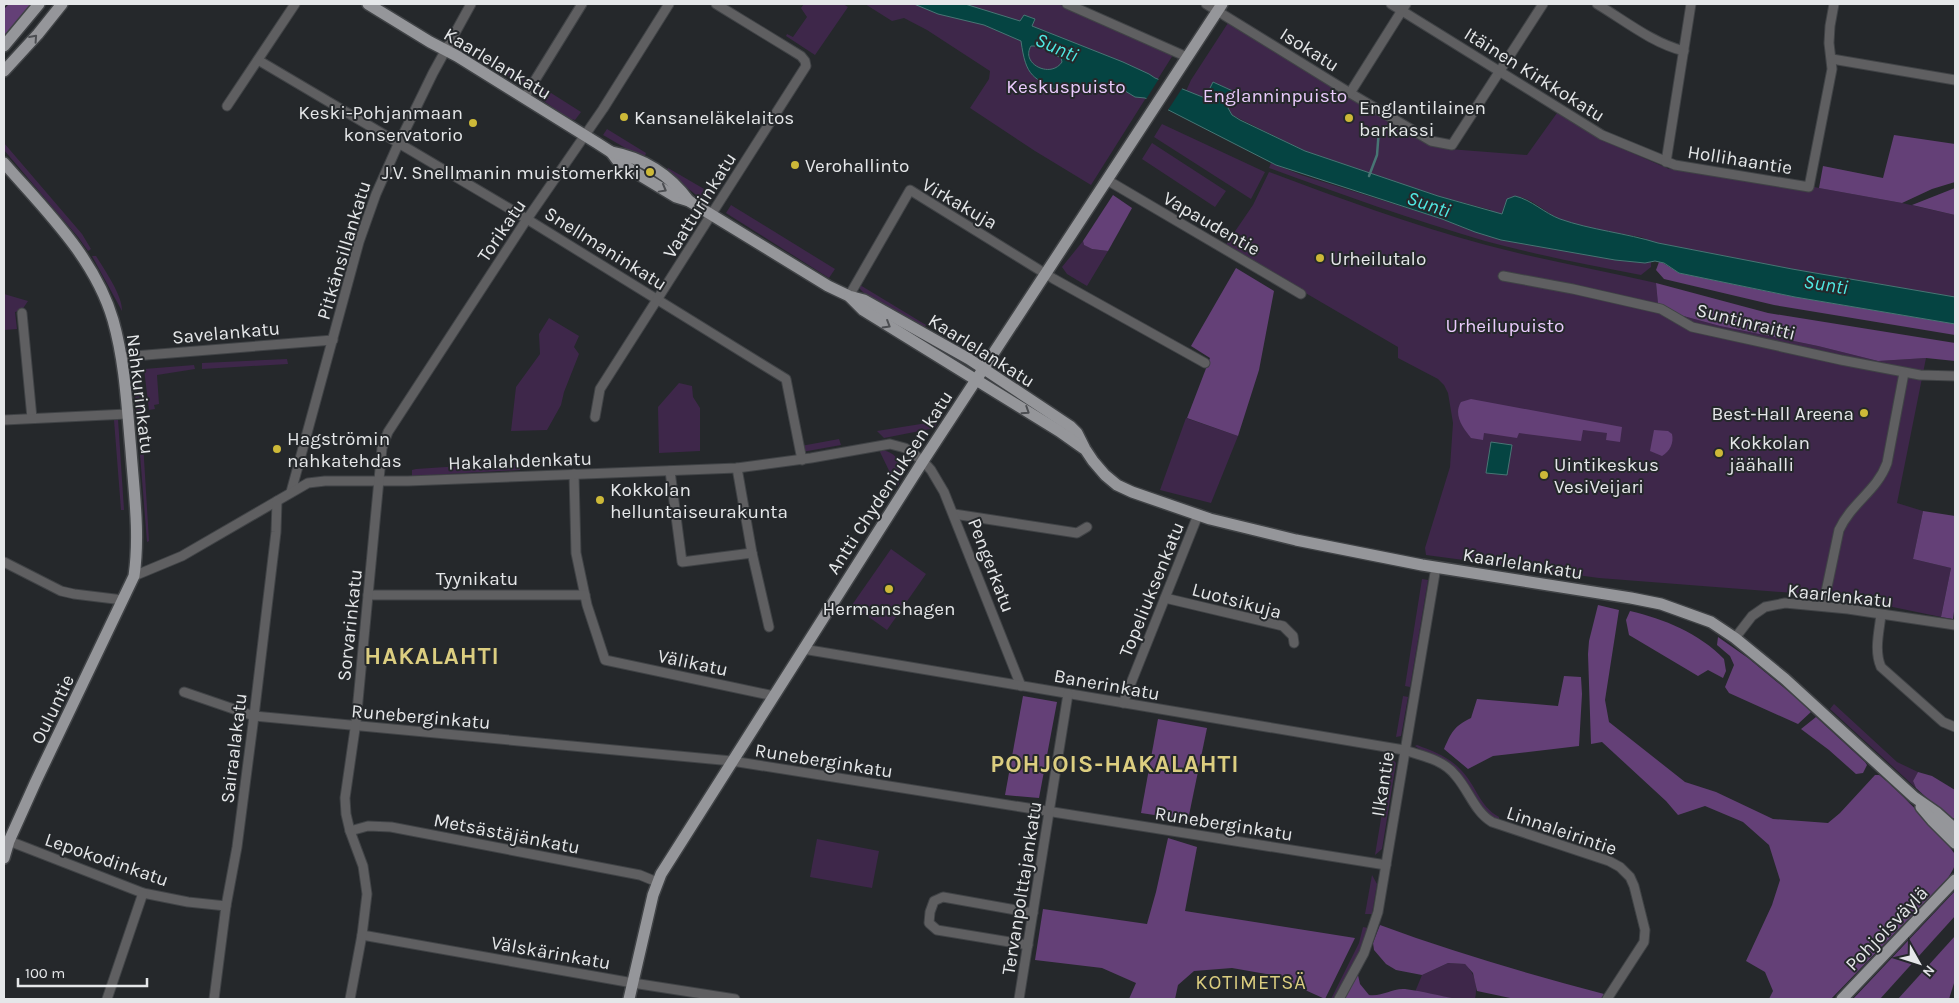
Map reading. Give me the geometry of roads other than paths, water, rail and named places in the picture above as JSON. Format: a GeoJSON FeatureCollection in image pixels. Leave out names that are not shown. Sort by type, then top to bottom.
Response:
{"type":"FeatureCollection","features":[{"type":"Feature","properties":{"kind":"main road"},"geometry":{"type":"LineString","coordinates":[[4,46],[39,4]]}},
{"type":"Feature","properties":{"kind":"main road"},"geometry":{"type":"LineString","coordinates":[[4,71],[62,4]]}},
{"type":"Feature","properties":{"kind":"main road","name":"Kaarlelankatu"},"geometry":{"type":"LineString","coordinates":[[368,4],[611,152],[617,160],[633,171],[676,196],[689,201],[828,286],[849,296],[864,300],[940,342],[983,369],[1070,426],[1077,433],[1085,449],[1105,475],[1117,485],[1198,515],[1287,538],[1436,567],[1661,604],[1711,622],[1735,638],[1785,679],[1914,797],[1937,813],[1955,830]]}},
{"type":"Feature","properties":{"kind":"main road","name":"Antti Chydeniuksen katu"},"geometry":{"type":"LineString","coordinates":[[629,999],[657,882],[923,461],[1220,7]]}},
{"type":"Feature","properties":{"kind":"main road","name":"Nahkurinkatu"},"geometry":{"type":"LineString","coordinates":[[4,163],[83,257],[96,279],[108,306],[122,357],[134,493],[136,546],[134,576]]}},
{"type":"Feature","properties":{"kind":"main road","name":"Kaarlelankatu"},"geometry":{"type":"LineString","coordinates":[[849,296],[863,310],[1085,449]]}},
{"type":"Feature","properties":{"kind":"main road","name":"Ouluntie"},"geometry":{"type":"LineString","coordinates":[[4,855],[134,576]]}},
{"type":"Feature","properties":{"kind":"main road","name":"Kaarlelankatu"},"geometry":{"type":"LineString","coordinates":[[1914,797],[1932,820],[1955,843]]}},
{"type":"Feature","properties":{"kind":"main road","name":"Pohjoisväylä"},"geometry":{"type":"LineString","coordinates":[[1842,999],[1955,880]]}},
{"type":"Feature","properties":{"kind":"street"},"geometry":{"type":"LineString","coordinates":[[227,106],[295,4]]}},
{"type":"Feature","properties":{"kind":"street","name":"Pitkänsillankatu"},"geometry":{"type":"LineString","coordinates":[[291,492],[369,212],[399,143],[445,50],[471,4]]}},
{"type":"Feature","properties":{"kind":"street"},"geometry":{"type":"LineString","coordinates":[[524,98],[582,4]]}},
{"type":"Feature","properties":{"kind":"street","name":"Torikatu"},"geometry":{"type":"LineString","coordinates":[[378,480],[382,448],[388,432],[585,136],[669,4]]}},
{"type":"Feature","properties":{"kind":"street","name":"Vaatturinkatu"},"geometry":{"type":"LineString","coordinates":[[595,417],[600,389],[806,64],[801,56],[716,4]]}},
{"type":"Feature","properties":{"kind":"street"},"geometry":{"type":"LineString","coordinates":[[1067,4],[1187,57]]}},
{"type":"Feature","properties":{"kind":"street","name":"Isokatu"},"geometry":{"type":"LineString","coordinates":[[1206,4],[1220,7],[1350,93],[1431,141],[1452,145],[1499,70]]}},
{"type":"Feature","properties":{"kind":"street","name":"Itäinen Kirkkokatu"},"geometry":{"type":"LineString","coordinates":[[1391,4],[1404,7],[1602,135],[1666,162]]}},
{"type":"Feature","properties":{"kind":"street"},"geometry":{"type":"LineString","coordinates":[[1499,70],[1543,4]]}},
{"type":"Feature","properties":{"kind":"street"},"geometry":{"type":"LineString","coordinates":[[1597,4],[1654,39],[1672,48],[1684,51]]}},
{"type":"Feature","properties":{"kind":"street"},"geometry":{"type":"LineString","coordinates":[[1666,162],[1691,4]]}},
{"type":"Feature","properties":{"kind":"street"},"geometry":{"type":"LineString","coordinates":[[1834,4],[1829,43],[1832,59],[1955,80]]}},
{"type":"Feature","properties":{"kind":"street"},"geometry":{"type":"LineString","coordinates":[[1350,93],[1404,7]]}},
{"type":"Feature","properties":{"kind":"street","name":"Hollihaantie"},"geometry":{"type":"LineString","coordinates":[[1666,162],[1809,187],[1832,69],[1832,59]]}},
{"type":"Feature","properties":{"kind":"street","name":"Snellmaninkatu"},"geometry":{"type":"LineString","coordinates":[[258,60],[528,219],[786,379],[802,460]]}},
{"type":"Feature","properties":{"kind":"street","name":"Vapaudentie"},"geometry":{"type":"LineString","coordinates":[[1107,180],[1301,294]]}},
{"type":"Feature","properties":{"kind":"street","name":"Virkakuja"},"geometry":{"type":"LineString","coordinates":[[849,296],[910,190],[1045,273]]}},
{"type":"Feature","properties":{"kind":"street"},"geometry":{"type":"LineString","coordinates":[[1045,273],[1205,363]]}},
{"type":"Feature","properties":{"kind":"street","name":"Suntinraitti"},"geometry":{"type":"LineString","coordinates":[[1503,276],[1573,289],[1661,310],[1692,327],[1841,360],[1920,375],[1955,376]]}},
{"type":"Feature","properties":{"kind":"street"},"geometry":{"type":"LineString","coordinates":[[22,313],[32,418]]}},
{"type":"Feature","properties":{"kind":"street","name":"Savelankatu"},"geometry":{"type":"LineString","coordinates":[[122,357],[332,340]]}},
{"type":"Feature","properties":{"kind":"street"},"geometry":{"type":"LineString","coordinates":[[1823,606],[1842,525],[1852,509],[1879,479],[1887,463],[1904,372]]}},
{"type":"Feature","properties":{"kind":"street"},"geometry":{"type":"LineString","coordinates":[[4,420],[127,414]]}},
{"type":"Feature","properties":{"kind":"street","name":"Hakalahdenkatu"},"geometry":{"type":"LineString","coordinates":[[134,576],[182,556],[308,483],[737,468],[802,460],[890,444],[905,448],[923,461]]}},
{"type":"Feature","properties":{"kind":"street","name":"Pengerkatu"},"geometry":{"type":"LineString","coordinates":[[923,461],[936,478],[954,514],[1021,686]]}},
{"type":"Feature","properties":{"kind":"street"},"geometry":{"type":"LineString","coordinates":[[737,468],[752,553],[769,627]]}},
{"type":"Feature","properties":{"kind":"street"},"geometry":{"type":"LineString","coordinates":[[670,471],[682,562],[752,553]]}},
{"type":"Feature","properties":{"kind":"street"},"geometry":{"type":"LineString","coordinates":[[574,474],[576,553],[586,594]]}},
{"type":"Feature","properties":{"kind":"street","name":"Sorvarinkatu"},"geometry":{"type":"LineString","coordinates":[[350,999],[367,905],[363,866],[344,808],[355,727],[378,480]]}},
{"type":"Feature","properties":{"kind":"street","name":"Sairaalakatu"},"geometry":{"type":"LineString","coordinates":[[214,999],[226,906],[237,847],[254,716],[276,532],[276,500]]}},
{"type":"Feature","properties":{"kind":"street"},"geometry":{"type":"LineString","coordinates":[[954,514],[1077,533],[1087,527]]}},
{"type":"Feature","properties":{"kind":"street","name":"Topeliuksenkatu"},"geometry":{"type":"LineString","coordinates":[[1123,703],[1198,515]]}},
{"type":"Feature","properties":{"kind":"street"},"geometry":{"type":"LineString","coordinates":[[4,562],[62,591],[123,600]]}},
{"type":"Feature","properties":{"kind":"street","name":"Ilkantie"},"geometry":{"type":"LineString","coordinates":[[1339,999],[1364,953],[1378,912],[1436,567]]}},
{"type":"Feature","properties":{"kind":"street","name":"Tyynikatu"},"geometry":{"type":"LineString","coordinates":[[368,595],[586,594]]}},
{"type":"Feature","properties":{"kind":"street","name":"Välikatu"},"geometry":{"type":"LineString","coordinates":[[586,594],[592,621],[605,660],[774,696]]}},
{"type":"Feature","properties":{"kind":"street","name":"Luotsikuja"},"geometry":{"type":"LineString","coordinates":[[1165,598],[1283,626],[1293,636],[1294,643]]}},
{"type":"Feature","properties":{"kind":"street","name":"Kaarlenkatu"},"geometry":{"type":"LineString","coordinates":[[1735,638],[1746,622],[1766,607],[1785,603],[1823,606],[1955,625]]}},
{"type":"Feature","properties":{"kind":"street"},"geometry":{"type":"LineString","coordinates":[[1881,615],[1877,650],[1880,667],[1943,722],[1955,727]]}},
{"type":"Feature","properties":{"kind":"street","name":"Banerinkatu"},"geometry":{"type":"LineString","coordinates":[[803,649],[1404,750]]}},
{"type":"Feature","properties":{"kind":"street","name":"Runeberginkatu"},"geometry":{"type":"LineString","coordinates":[[184,692],[254,716],[732,762],[1386,865]]}},
{"type":"Feature","properties":{"kind":"street","name":"Tervanpolttajankatu"},"geometry":{"type":"LineString","coordinates":[[1019,999],[1068,694]]}},
{"type":"Feature","properties":{"kind":"street","name":"Linnaleirintie"},"geometry":{"type":"LineString","coordinates":[[1404,750],[1434,760],[1451,771],[1482,815],[1492,822],[1609,862],[1628,874],[1634,886],[1644,922],[1645,937],[1607,999]]}},
{"type":"Feature","properties":{"kind":"street","name":"Metsästäjänkatu"},"geometry":{"type":"LineString","coordinates":[[350,831],[368,826],[391,827],[640,875],[657,882]]}},
{"type":"Feature","properties":{"kind":"street","name":"Lepokodinkatu"},"geometry":{"type":"LineString","coordinates":[[9,841],[143,893],[188,902],[226,906]]}},
{"type":"Feature","properties":{"kind":"street"},"geometry":{"type":"LineString","coordinates":[[107,999],[143,893]]}},
{"type":"Feature","properties":{"kind":"street"},"geometry":{"type":"LineString","coordinates":[[1028,945],[937,930],[929,923],[930,912],[934,901],[943,897],[1033,913]]}},
{"type":"Feature","properties":{"kind":"street","name":"Välskärinkatu"},"geometry":{"type":"LineString","coordinates":[[362,935],[735,999]]}},
{"type":"Feature","properties":{"kind":"water","name":"Sunti"},"geometry":{"type":"Polygon","coordinates":[[[914,4],[965,4],[1020,21],[1024,15],[1035,19],[1032,26],[1123,62],[1155,78],[1205,98],[1213,82],[1235,92],[1228,108],[1232,115],[1240,120],[1305,151],[1438,196],[1502,214],[1507,199],[1515,196],[1527,200],[1560,219],[1658,243],[1792,269],[1955,297],[1955,324],[1795,297],[1679,273],[1664,263],[1655,261],[1645,263],[1615,260],[1501,240],[1276,165],[1145,98],[1135,97],[1117,86],[1086,90],[1079,85],[1064,93],[1044,84],[1032,75],[1025,62],[1021,41],[984,25],[938,14],[914,4]],[[1031,46],[1029,53],[1033,63],[1038,67],[1051,69],[1057,67],[1062,62],[1061,58],[1039,46],[1031,46]]]}},
{"type":"Feature","properties":{"kind":"water"},"geometry":{"type":"Polygon","coordinates":[[[1491,442],[1512,445],[1507,475],[1486,473],[1491,442]]]}},
{"type":"Feature","properties":{"kind":"waterway"},"geometry":{"type":"LineString","coordinates":[[1369,176],[1377,155],[1379,129]]}},
{"type":"Feature","properties":{"kind":"place","name":"Kansaneläkelaitos"},"geometry":{"type":"Point","coordinates":[624,117]}},
{"type":"Feature","properties":{"kind":"place","name":"Englantilainen barkassi"},"geometry":{"type":"Point","coordinates":[1349,118]}},
{"type":"Feature","properties":{"kind":"place","name":"Keski-Pohjanmaan konservatorio"},"geometry":{"type":"Point","coordinates":[473,123]}},
{"type":"Feature","properties":{"kind":"place","name":"Verohallinto"},"geometry":{"type":"Point","coordinates":[795,165]}},
{"type":"Feature","properties":{"kind":"place","name":"J.V. Snellmanin muistomerkki"},"geometry":{"type":"Point","coordinates":[650,172]}},
{"type":"Feature","properties":{"kind":"place","name":"Urheilutalo"},"geometry":{"type":"Point","coordinates":[1320,258]}},
{"type":"Feature","properties":{"kind":"place","name":"Best‑Hall Areena"},"geometry":{"type":"Point","coordinates":[1864,413]}},
{"type":"Feature","properties":{"kind":"place","name":"Hagströmin nahkatehdas"},"geometry":{"type":"Point","coordinates":[277,449]}},
{"type":"Feature","properties":{"kind":"place","name":"Kokkolan jäähalli"},"geometry":{"type":"Point","coordinates":[1719,453]}},
{"type":"Feature","properties":{"kind":"place","name":"Uintikeskus VesiVeijari"},"geometry":{"type":"Point","coordinates":[1544,475]}},
{"type":"Feature","properties":{"kind":"place","name":"Kokkolan helluntaiseurakunta"},"geometry":{"type":"Point","coordinates":[600,500]}},
{"type":"Feature","properties":{"kind":"place","name":"Hermanshagen"},"geometry":{"type":"Point","coordinates":[889,589]}},
{"type":"Feature","properties":{"kind":"district","name":"HAKALAHTI"},"geometry":{"type":"Point","coordinates":[432,656]}},
{"type":"Feature","properties":{"kind":"district","name":"POHJOIS-HAKALAHTI"},"geometry":{"type":"Point","coordinates":[1115,764]}},
{"type":"Feature","properties":{"kind":"district","name":"KOTIMETSÄ"},"geometry":{"type":"Point","coordinates":[1251,982]}},
{"type":"Feature","properties":{"kind":"park label","name":"Keskuspuisto"},"geometry":{"type":"Point","coordinates":[1066,86]}},
{"type":"Feature","properties":{"kind":"park label","name":"Englanninpuisto"},"geometry":{"type":"Point","coordinates":[1275,95]}},
{"type":"Feature","properties":{"kind":"park label","name":"Urheilupuisto"},"geometry":{"type":"Point","coordinates":[1505,325]}}]}
